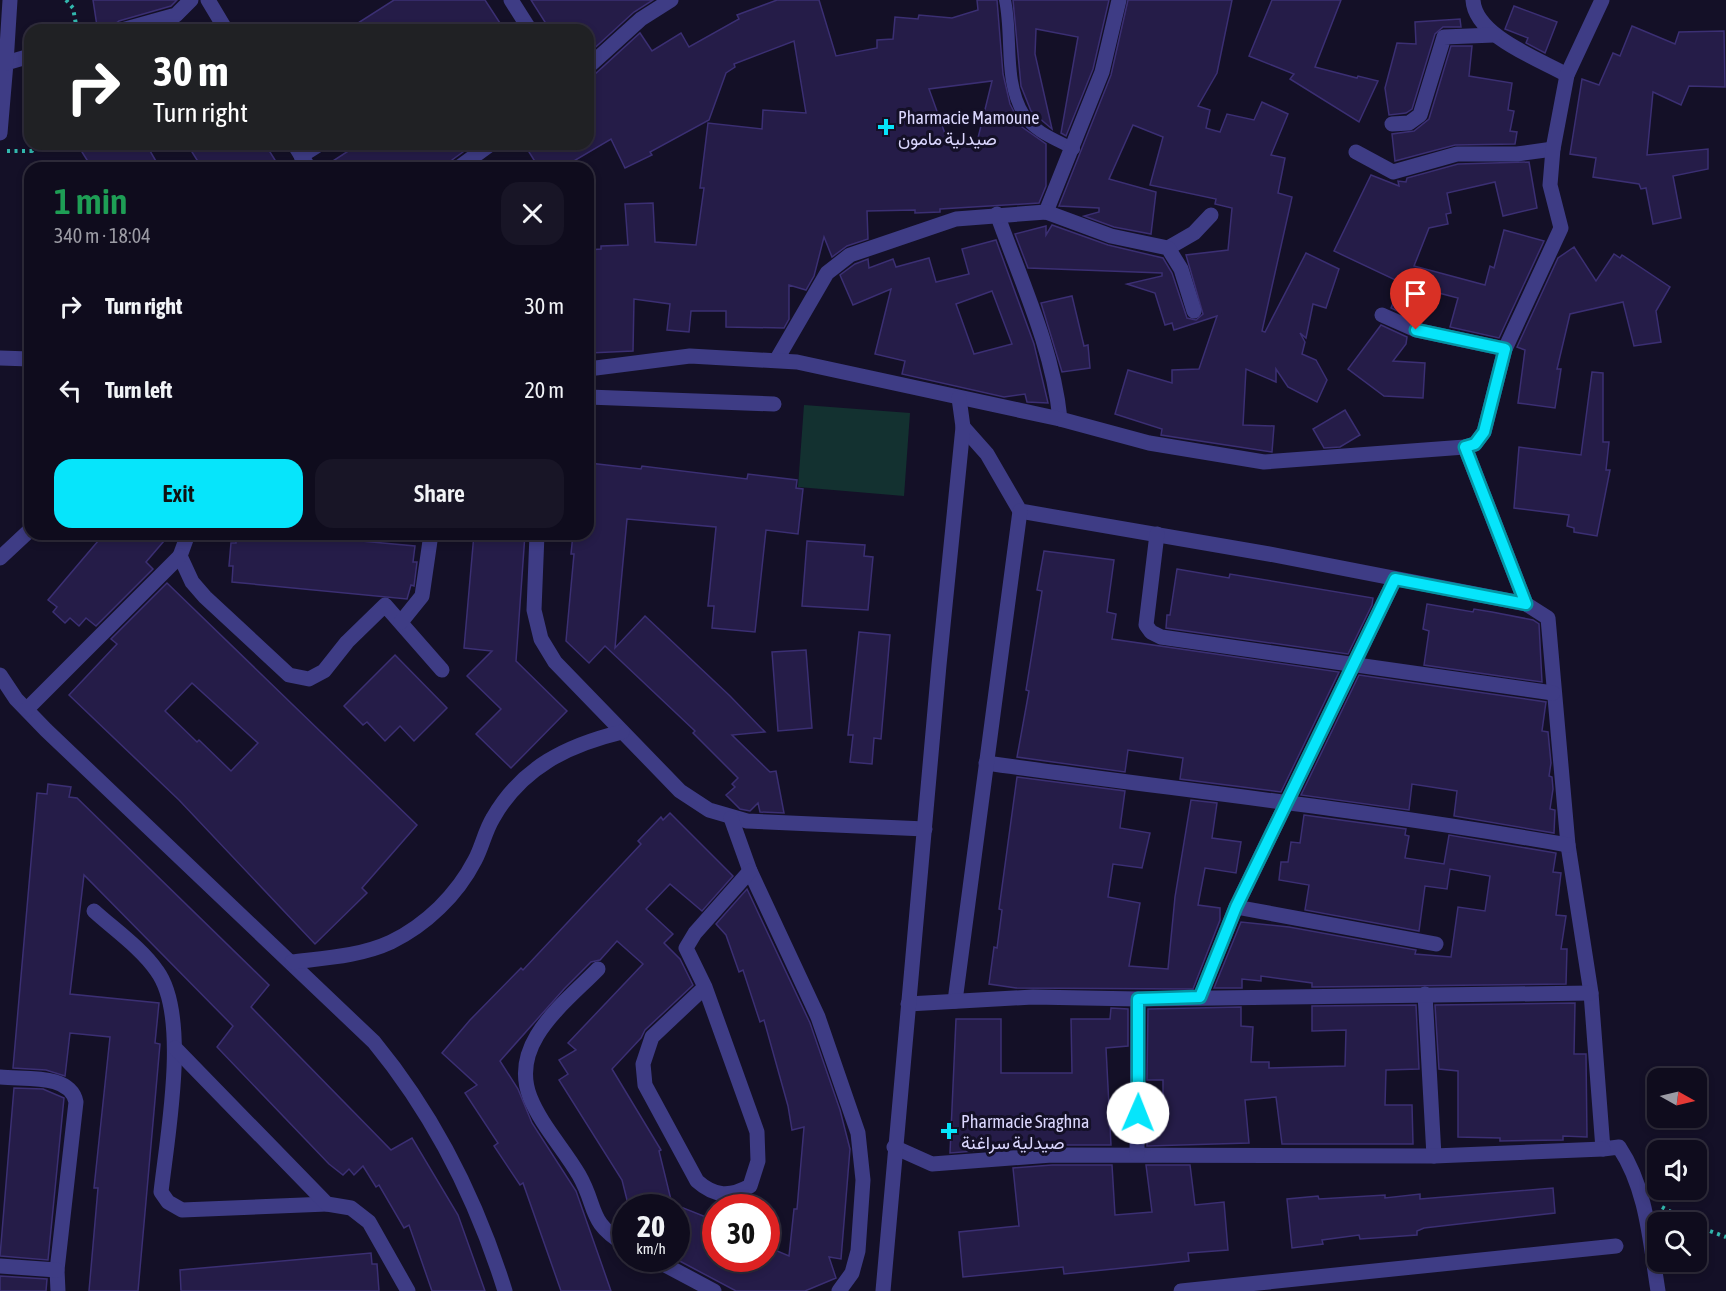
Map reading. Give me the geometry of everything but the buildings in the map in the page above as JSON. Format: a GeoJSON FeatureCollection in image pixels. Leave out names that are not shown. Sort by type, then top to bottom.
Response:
{"type":"FeatureCollection","features":[{"type":"Feature","properties":{"kind":"street"},"geometry":{"type":"LineString","coordinates":[[0,133],[3,63],[10,0]]}},
{"type":"Feature","properties":{"kind":"street"},"geometry":{"type":"LineString","coordinates":[[136,24],[191,0]]}},
{"type":"Feature","properties":{"kind":"street"},"geometry":{"type":"LineString","coordinates":[[208,0],[222,24]]}},
{"type":"Feature","properties":{"kind":"street"},"geometry":{"type":"LineString","coordinates":[[512,0],[526,24]]}},
{"type":"Feature","properties":{"kind":"street"},"geometry":{"type":"LineString","coordinates":[[594,62],[641,19],[672,0]]}},
{"type":"Feature","properties":{"kind":"street"},"geometry":{"type":"LineString","coordinates":[[1046,212],[1074,149],[1102,72],[1119,0]]}},
{"type":"Feature","properties":{"kind":"street"},"geometry":{"type":"LineString","coordinates":[[1473,0],[1477,17],[1494,35],[1567,75]]}},
{"type":"Feature","properties":{"kind":"street"},"geometry":{"type":"LineString","coordinates":[[594,368],[690,356],[777,359],[833,368],[1060,419],[1149,443],[1264,462],[1465,447],[1475,444],[1484,432],[1505,349],[1561,228],[1550,184],[1553,149],[1567,75],[1602,0]]}},
{"type":"Feature","properties":{"kind":"street"},"geometry":{"type":"LineString","coordinates":[[1392,124],[1410,123],[1420,115],[1444,37],[1494,35]]}},
{"type":"Feature","properties":{"kind":"street"},"geometry":{"type":"LineString","coordinates":[[3,63],[24,58]]}},
{"type":"Feature","properties":{"kind":"street"},"geometry":{"type":"LineString","coordinates":[[1356,152],[1393,172],[1457,154],[1517,154],[1553,149]]}},
{"type":"Feature","properties":{"kind":"street"},"geometry":{"type":"LineString","coordinates":[[466,162],[483,150]]}},
{"type":"Feature","properties":{"kind":"street"},"geometry":{"type":"LineString","coordinates":[[777,359],[827,273],[837,264],[850,255],[956,219],[997,214],[1046,212],[1111,236],[1168,248],[1194,233],[1211,215]]}},
{"type":"Feature","properties":{"kind":"street"},"geometry":{"type":"LineString","coordinates":[[997,214],[1049,360],[1057,389],[1060,419]]}},
{"type":"Feature","properties":{"kind":"street"},"geometry":{"type":"LineString","coordinates":[[1168,248],[1181,269],[1194,311]]}},
{"type":"Feature","properties":{"kind":"street"},"geometry":{"type":"LineString","coordinates":[[1382,315],[1416,330],[1505,349]]}},
{"type":"Feature","properties":{"kind":"street"},"geometry":{"type":"LineString","coordinates":[[0,358],[24,359]]}},
{"type":"Feature","properties":{"kind":"street"},"geometry":{"type":"LineString","coordinates":[[594,397],[774,404]]}},
{"type":"Feature","properties":{"kind":"street"},"geometry":{"type":"LineString","coordinates":[[883,1291],[894,1147],[963,426],[959,398]]}},
{"type":"Feature","properties":{"kind":"street"},"geometry":{"type":"LineString","coordinates":[[955,1001],[1020,511],[987,454],[963,426]]}},
{"type":"Feature","properties":{"kind":"street"},"geometry":{"type":"LineString","coordinates":[[1465,447],[1526,604]]}},
{"type":"Feature","properties":{"kind":"street"},"geometry":{"type":"LineString","coordinates":[[1020,511],[1157,534],[1526,604],[1548,618],[1568,844],[1591,993],[1603,1149]]}},
{"type":"Feature","properties":{"kind":"street"},"geometry":{"type":"LineString","coordinates":[[1157,534],[1146,625],[1151,632],[1161,638],[1553,693]]}},
{"type":"Feature","properties":{"kind":"street"},"geometry":{"type":"LineString","coordinates":[[0,558],[24,536]]}},
{"type":"Feature","properties":{"kind":"street"},"geometry":{"type":"LineString","coordinates":[[27,709],[180,556],[186,540]]}},
{"type":"Feature","properties":{"kind":"street"},"geometry":{"type":"LineString","coordinates":[[400,622],[423,596],[430,540]]}},
{"type":"Feature","properties":{"kind":"street"},"geometry":{"type":"LineString","coordinates":[[537,540],[534,610],[541,639],[555,662],[687,796],[709,810],[731,818],[924,829]]}},
{"type":"Feature","properties":{"kind":"street"},"geometry":{"type":"LineString","coordinates":[[180,556],[192,582],[206,597],[289,675],[295,678],[309,679],[324,671],[347,642],[384,605],[442,670]]}},
{"type":"Feature","properties":{"kind":"street"},"geometry":{"type":"LineString","coordinates":[[1200,997],[1236,907],[1356,664],[1395,579]]}},
{"type":"Feature","properties":{"kind":"street"},"geometry":{"type":"LineString","coordinates":[[0,675],[27,709],[374,1041],[404,1080],[437,1133],[471,1200],[505,1291]]}},
{"type":"Feature","properties":{"kind":"street"},"geometry":{"type":"LineString","coordinates":[[292,962],[370,951],[412,930],[439,908],[462,882],[484,842],[491,820],[528,775],[574,746],[622,732]]}},
{"type":"Feature","properties":{"kind":"street"},"geometry":{"type":"LineString","coordinates":[[986,763],[1286,804],[1426,820],[1568,844]]}},
{"type":"Feature","properties":{"kind":"street"},"geometry":{"type":"LineString","coordinates":[[731,818],[750,872],[818,1017],[860,1145],[863,1180],[858,1251],[852,1273],[839,1291]]}},
{"type":"Feature","properties":{"kind":"street"},"geometry":{"type":"LineString","coordinates":[[705,987],[652,1037],[644,1054],[643,1074],[650,1095],[697,1181],[706,1189],[727,1196],[750,1186],[755,1174],[759,1147],[757,1132],[705,987],[686,948],[695,933],[750,872]]}},
{"type":"Feature","properties":{"kind":"street"},"geometry":{"type":"LineString","coordinates":[[1236,907],[1436,944]]}},
{"type":"Feature","properties":{"kind":"street"},"geometry":{"type":"LineString","coordinates":[[94,911],[152,965],[161,977],[168,999],[175,1048],[161,1192],[168,1202],[182,1210],[327,1204],[351,1208],[369,1222],[408,1291]]}},
{"type":"Feature","properties":{"kind":"street"},"geometry":{"type":"LineString","coordinates":[[598,969],[534,1037],[526,1061],[527,1086],[531,1099],[580,1177],[597,1222],[612,1234]]}},
{"type":"Feature","properties":{"kind":"street"},"geometry":{"type":"LineString","coordinates":[[908,1004],[1033,997],[1138,999],[1591,993]]}},
{"type":"Feature","properties":{"kind":"street"},"geometry":{"type":"LineString","coordinates":[[1425,994],[1434,1156]]}},
{"type":"Feature","properties":{"kind":"street"},"geometry":{"type":"LineString","coordinates":[[1137,1154],[1138,999]]}},
{"type":"Feature","properties":{"kind":"street"},"geometry":{"type":"LineString","coordinates":[[175,1048],[327,1204]]}},
{"type":"Feature","properties":{"kind":"street"},"geometry":{"type":"LineString","coordinates":[[0,1077],[61,1082],[74,1094],[76,1102],[57,1270],[58,1291]]}},
{"type":"Feature","properties":{"kind":"street"},"geometry":{"type":"LineString","coordinates":[[894,1147],[932,1164],[1052,1155],[1434,1156],[1619,1147],[1632,1166],[1641,1193],[1658,1291]]}},
{"type":"Feature","properties":{"kind":"street"},"geometry":{"type":"LineString","coordinates":[[1181,1291],[1280,1287],[1616,1246]]}},
{"type":"Feature","properties":{"kind":"street"},"geometry":{"type":"LineString","coordinates":[[0,1266],[57,1270]]}},
{"type":"Feature","properties":{"kind":"street"},"geometry":{"type":"LineString","coordinates":[[678,1272],[714,1291]]}},
{"type":"Feature","properties":{"kind":"lane"},"geometry":{"type":"LineString","coordinates":[[1005,0],[1013,86],[1024,116],[1048,136],[1074,149]]}},
{"type":"Feature","properties":{"kind":"path"},"geometry":{"type":"LineString","coordinates":[[66,0],[73,8],[76,24]]}},
{"type":"Feature","properties":{"kind":"path"},"geometry":{"type":"LineString","coordinates":[[0,150],[32,150]]}},
{"type":"Feature","properties":{"kind":"path"},"geometry":{"type":"LineString","coordinates":[[1707,1230],[1726,1237]]}},
{"type":"Feature","properties":{"kind":"green space"},"geometry":{"type":"Polygon","coordinates":[[[804,405],[910,413],[904,496],[798,487],[804,405]]]}},
{"type":"Feature","properties":{"kind":"place","name":"Pharmacie Mamoune صيدلية مامون"},"geometry":{"type":"Point","coordinates":[886,127]}},
{"type":"Feature","properties":{"kind":"place","name":"Pharmacie Sraghna صيدلية سراغنة"},"geometry":{"type":"Point","coordinates":[949,1131]}},
{"type":"Feature","properties":{"kind":"route"},"geometry":{"type":"LineString","coordinates":[[1138,1113],[1140,1052],[1138,999],[1200,997],[1236,907],[1356,664],[1395,579],[1526,604],[1465,447],[1475,444],[1484,432],[1505,349],[1416,330]]}}]}
